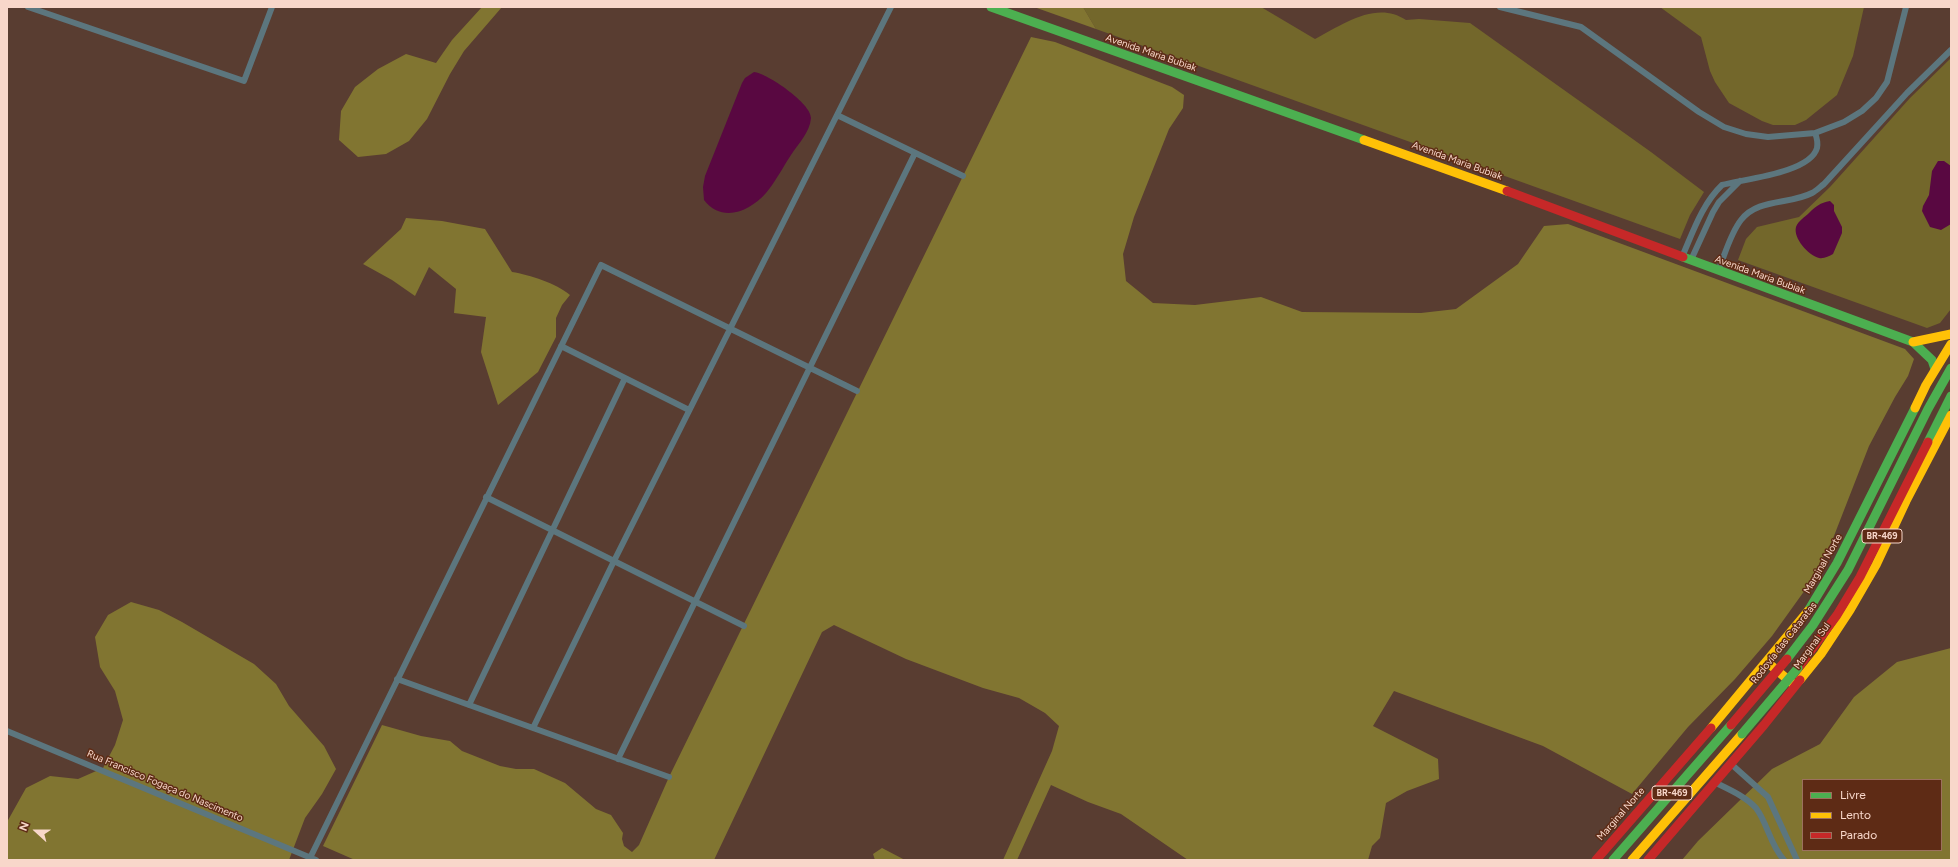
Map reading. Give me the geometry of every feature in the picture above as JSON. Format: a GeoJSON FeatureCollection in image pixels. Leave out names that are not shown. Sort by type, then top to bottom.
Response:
{"type":"FeatureCollection","features":[{"type":"Feature","properties":{"kind":"main road","name":"Avenida Maria Bubiak"},"geometry":{"type":"LineString","coordinates":[[991,7],[1354,137],[1434,164],[1718,271],[1913,342]]}},
{"type":"Feature","properties":{"kind":"main road"},"geometry":{"type":"LineString","coordinates":[[1913,342],[1951,334]]}},
{"type":"Feature","properties":{"kind":"main road"},"geometry":{"type":"LineString","coordinates":[[1913,342],[1932,360],[1935,369]]}},
{"type":"Feature","properties":{"kind":"main road","name":"Marginal Norte"},"geometry":{"type":"LineString","coordinates":[[1596,860],[1733,703],[1803,618],[1837,563],[1935,369],[1951,344]]}},
{"type":"Feature","properties":{"kind":"main road","name":"Rodovía das Cataratas"},"geometry":{"type":"LineString","coordinates":[[1613,860],[1731,725],[1787,658],[1817,619],[1848,570],[1928,408],[1951,368]]}},
{"type":"Feature","properties":{"kind":"main road","name":"BR-469"},"geometry":{"type":"LineString","coordinates":[[1632,860],[1798,668],[1837,616],[1860,577],[1951,396]]}},
{"type":"Feature","properties":{"kind":"main road","name":"Marginal Sul"},"geometry":{"type":"LineString","coordinates":[[1648,860],[1761,728],[1821,654],[1860,593],[1951,415]]}},
{"type":"Feature","properties":{"kind":"main road"},"geometry":{"type":"LineString","coordinates":[[1768,662],[1796,686]]}},
{"type":"Feature","properties":{"kind":"main road"},"geometry":{"type":"LineString","coordinates":[[1733,703],[1761,728]]}},
{"type":"Feature","properties":{"kind":"street"},"geometry":{"type":"LineString","coordinates":[[28,7],[244,81],[272,7]]}},
{"type":"Feature","properties":{"kind":"street"},"geometry":{"type":"LineString","coordinates":[[533,728],[614,561],[891,7]]}},
{"type":"Feature","properties":{"kind":"street"},"geometry":{"type":"LineString","coordinates":[[1500,7],[1581,27],[1699,112],[1724,127],[1746,134],[1768,137],[1815,133],[1844,122],[1862,111],[1876,98],[1887,82],[1906,7]]}},
{"type":"Feature","properties":{"kind":"street"},"geometry":{"type":"LineString","coordinates":[[1718,271],[1740,220],[1758,207],[1811,194],[1824,184],[1908,92],[1951,50]]}},
{"type":"Feature","properties":{"kind":"street"},"geometry":{"type":"LineString","coordinates":[[837,115],[963,176]]}},
{"type":"Feature","properties":{"kind":"street"},"geometry":{"type":"LineString","coordinates":[[1687,259],[1704,207],[1711,196],[1722,185],[1777,174],[1807,159],[1817,149],[1815,133]]}},
{"type":"Feature","properties":{"kind":"street"},"geometry":{"type":"LineString","coordinates":[[618,759],[915,153]]}},
{"type":"Feature","properties":{"kind":"street"},"geometry":{"type":"LineString","coordinates":[[1687,259],[1719,202],[1740,181]]}},
{"type":"Feature","properties":{"kind":"street"},"geometry":{"type":"LineString","coordinates":[[313,859],[397,679],[601,265],[857,391]]}},
{"type":"Feature","properties":{"kind":"street"},"geometry":{"type":"LineString","coordinates":[[560,346],[689,410]]}},
{"type":"Feature","properties":{"kind":"street"},"geometry":{"type":"LineString","coordinates":[[469,705],[625,378]]}},
{"type":"Feature","properties":{"kind":"street"},"geometry":{"type":"LineString","coordinates":[[486,497],[744,626]]}},
{"type":"Feature","properties":{"kind":"street"},"geometry":{"type":"LineString","coordinates":[[397,679],[669,777]]}},
{"type":"Feature","properties":{"kind":"street","name":"Rua Francisco Fogaça do Nascimento"},"geometry":{"type":"LineString","coordinates":[[7,731],[313,859]]}},
{"type":"Feature","properties":{"kind":"street"},"geometry":{"type":"LineString","coordinates":[[1730,763],[1768,797],[1797,860]]}},
{"type":"Feature","properties":{"kind":"street"},"geometry":{"type":"LineString","coordinates":[[1714,782],[1746,799],[1756,808],[1772,843],[1784,860]]}},
{"type":"Feature","properties":{"kind":"shaded area"},"geometry":{"type":"Polygon","coordinates":[[[482,7],[502,7],[464,51],[450,74],[427,119],[409,141],[386,154],[358,157],[339,140],[341,111],[355,87],[378,69],[406,54],[436,63],[452,40],[482,7]]]}},
{"type":"Feature","properties":{"kind":"shaded area"},"geometry":{"type":"Polygon","coordinates":[[[1034,7],[1083,7],[1096,29],[1034,7]]]}},
{"type":"Feature","properties":{"kind":"shaded area"},"geometry":{"type":"Polygon","coordinates":[[[1083,7],[1261,7],[1315,39],[1348,21],[1372,13],[1383,12],[1395,14],[1406,20],[1419,19],[1470,23],[1651,152],[1704,192],[1690,215],[1680,239],[1096,29],[1083,7]]]}},
{"type":"Feature","properties":{"kind":"shaded area"},"geometry":{"type":"Polygon","coordinates":[[[1660,7],[1864,7],[1853,56],[1837,95],[1806,120],[1795,125],[1773,125],[1762,121],[1729,103],[1715,82],[1710,71],[1701,37],[1660,7]]]}},
{"type":"Feature","properties":{"kind":"shaded area"},"geometry":{"type":"Polygon","coordinates":[[[1031,37],[1055,42],[1172,87],[1184,95],[1183,108],[1169,129],[1134,217],[1123,254],[1126,281],[1153,303],[1195,305],[1261,297],[1302,312],[1421,313],[1456,309],[1518,264],[1544,226],[1568,224],[1905,349],[1914,359],[1908,376],[1869,446],[1832,541],[1805,590],[1772,636],[1735,679],[1688,727],[1632,794],[1543,746],[1394,691],[1373,726],[1438,759],[1439,779],[1407,791],[1386,803],[1380,838],[1372,846],[1368,860],[1188,860],[1121,814],[1088,802],[1051,785],[1017,860],[1003,860],[1052,751],[1059,726],[1045,713],[1019,698],[983,688],[906,659],[834,625],[822,632],[714,860],[355,860],[323,846],[382,725],[421,736],[450,741],[462,751],[500,766],[516,769],[534,769],[565,783],[596,809],[611,815],[623,833],[622,839],[624,846],[632,852],[639,845],[669,777],[1031,37]]]}},
{"type":"Feature","properties":{"kind":"shaded area"},"geometry":{"type":"Polygon","coordinates":[[[1951,58],[1951,309],[1940,323],[1927,328],[1738,260],[1746,239],[1757,227],[1799,217],[1830,187],[1910,98],[1951,58]]]}},
{"type":"Feature","properties":{"kind":"shaded area"},"geometry":{"type":"Polygon","coordinates":[[[754,72],[769,78],[788,90],[804,105],[811,118],[803,138],[766,193],[759,200],[744,210],[727,213],[711,207],[704,200],[703,187],[705,176],[742,83],[745,78],[754,72]]]}},
{"type":"Feature","properties":{"kind":"shaded area"},"geometry":{"type":"Polygon","coordinates":[[[1938,161],[1944,161],[1951,166],[1951,224],[1941,230],[1930,227],[1922,211],[1929,195],[1932,171],[1938,161]]]}},
{"type":"Feature","properties":{"kind":"shaded area"},"geometry":{"type":"Polygon","coordinates":[[[1830,201],[1834,205],[1834,211],[1842,227],[1842,233],[1833,254],[1825,258],[1819,258],[1802,246],[1797,236],[1796,227],[1800,221],[1816,207],[1830,201]]]}},
{"type":"Feature","properties":{"kind":"shaded area"},"geometry":{"type":"Polygon","coordinates":[[[406,218],[442,221],[485,229],[512,272],[542,280],[558,287],[570,295],[562,305],[556,318],[556,337],[538,372],[498,405],[481,352],[486,317],[454,313],[456,289],[429,267],[415,296],[392,280],[363,264],[401,229],[406,218]]]}},
{"type":"Feature","properties":{"kind":"shaded area"},"geometry":{"type":"Polygon","coordinates":[[[131,602],[159,610],[254,664],[276,684],[289,706],[324,746],[336,769],[322,794],[305,818],[289,860],[7,860],[7,822],[26,788],[50,776],[78,779],[103,768],[115,745],[123,720],[115,691],[100,667],[95,637],[108,615],[131,602]]]}},
{"type":"Feature","properties":{"kind":"shaded area"},"geometry":{"type":"Polygon","coordinates":[[[1951,648],[1951,860],[1682,860],[1698,841],[1772,769],[1820,744],[1854,697],[1897,662],[1951,648]]]}},
{"type":"Feature","properties":{"kind":"shaded area"},"geometry":{"type":"Polygon","coordinates":[[[882,848],[905,860],[875,860],[873,854],[882,848]]]}},
{"type":"Feature","properties":{"kind":"traffic: fast"},"geometry":{"type":"LineString","coordinates":[[991,7],[1364,140]]}},
{"type":"Feature","properties":{"kind":"traffic: fast"},"geometry":{"type":"LineString","coordinates":[[1683,257],[1913,342],[1932,360],[1935,369]]}},
{"type":"Feature","properties":{"kind":"traffic: fast"},"geometry":{"type":"LineString","coordinates":[[1787,659],[1813,625],[1848,570],[1928,409],[1951,368]]}},
{"type":"Feature","properties":{"kind":"traffic: fast"},"geometry":{"type":"LineString","coordinates":[[1928,442],[1951,396]]}},
{"type":"Feature","properties":{"kind":"traffic: fast"},"geometry":{"type":"LineString","coordinates":[[1808,611],[1837,563],[1915,408]]}},
{"type":"Feature","properties":{"kind":"traffic: fast"},"geometry":{"type":"LineString","coordinates":[[1742,734],[1798,668]]}},
{"type":"Feature","properties":{"kind":"traffic: fast"},"geometry":{"type":"LineString","coordinates":[[1613,860],[1731,725]]}},
{"type":"Feature","properties":{"kind":"traffic: slow"},"geometry":{"type":"LineString","coordinates":[[1364,140],[1507,191]]}},
{"type":"Feature","properties":{"kind":"traffic: slow"},"geometry":{"type":"LineString","coordinates":[[1913,342],[1951,334]]}},
{"type":"Feature","properties":{"kind":"traffic: slow"},"geometry":{"type":"LineString","coordinates":[[1915,408],[1926,385],[1951,344]]}},
{"type":"Feature","properties":{"kind":"traffic: slow"},"geometry":{"type":"LineString","coordinates":[[1800,680],[1821,654],[1850,610],[1876,565],[1906,501],[1951,415]]}},
{"type":"Feature","properties":{"kind":"traffic: slow"},"geometry":{"type":"LineString","coordinates":[[1711,728],[1808,611]]}},
{"type":"Feature","properties":{"kind":"traffic: slow"},"geometry":{"type":"LineString","coordinates":[[1767,662],[1793,684]]}},
{"type":"Feature","properties":{"kind":"traffic: slow"},"geometry":{"type":"LineString","coordinates":[[1632,860],[1742,734]]}},
{"type":"Feature","properties":{"kind":"traffic: jam"},"geometry":{"type":"LineString","coordinates":[[1507,191],[1683,257]]}},
{"type":"Feature","properties":{"kind":"traffic: jam"},"geometry":{"type":"LineString","coordinates":[[1798,668],[1837,615],[1860,577],[1928,442]]}},
{"type":"Feature","properties":{"kind":"traffic: jam"},"geometry":{"type":"LineString","coordinates":[[1731,725],[1787,659]]}},
{"type":"Feature","properties":{"kind":"traffic: jam"},"geometry":{"type":"LineString","coordinates":[[1648,860],[1764,725],[1800,680]]}},
{"type":"Feature","properties":{"kind":"traffic: jam"},"geometry":{"type":"LineString","coordinates":[[1596,860],[1711,728]]}}]}
